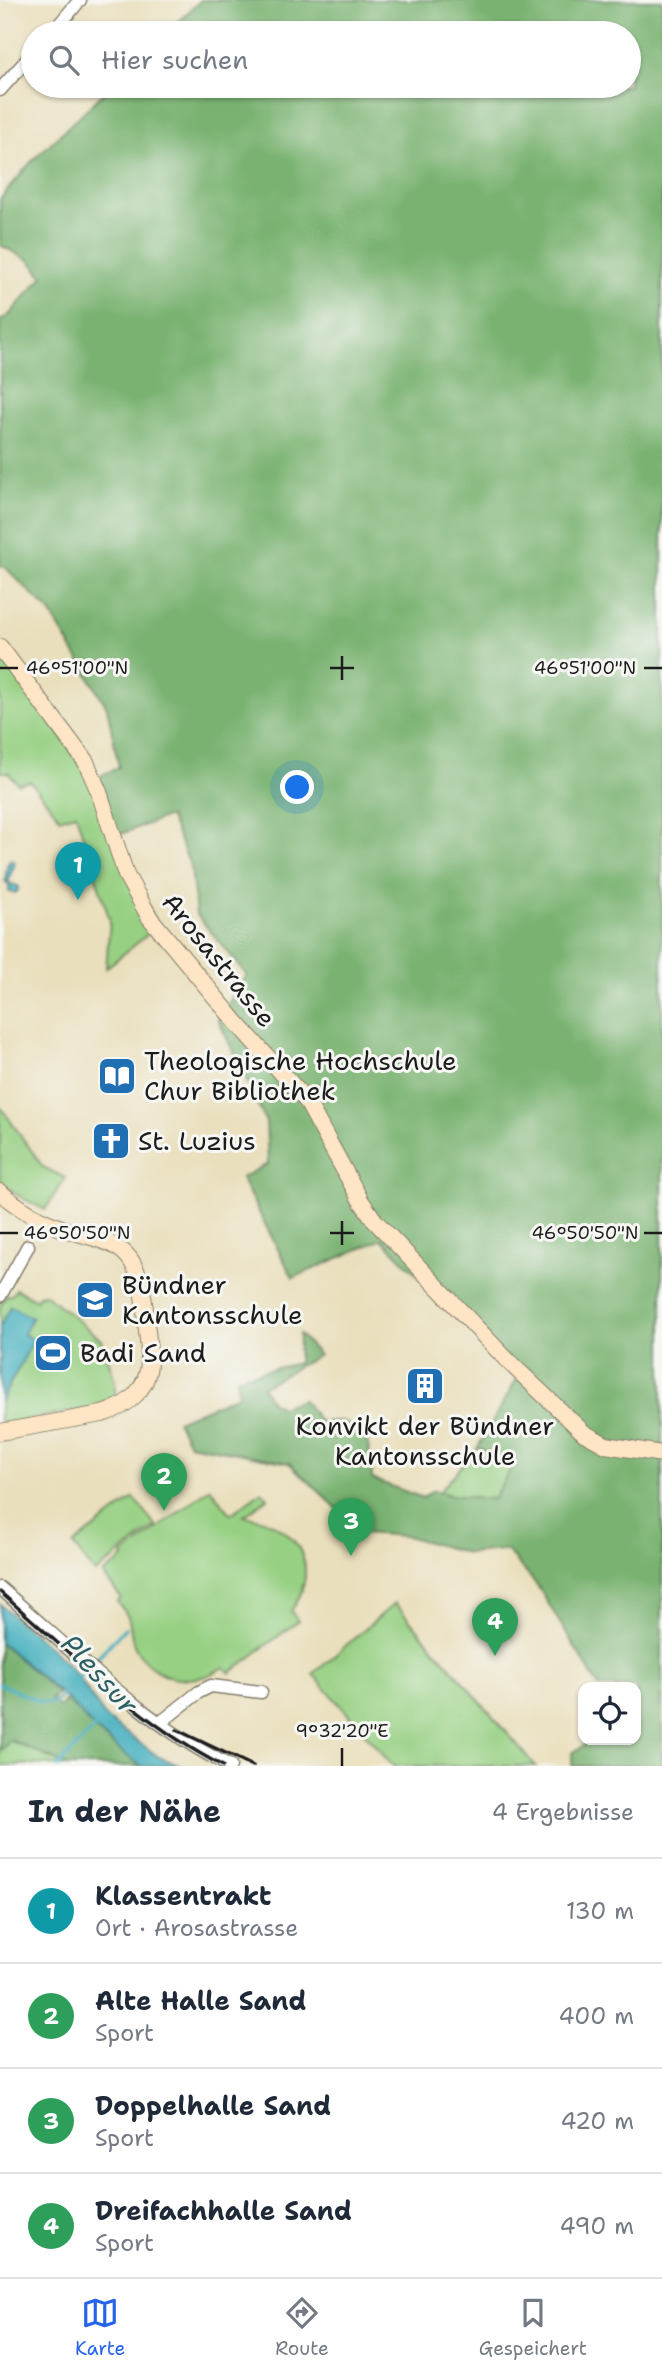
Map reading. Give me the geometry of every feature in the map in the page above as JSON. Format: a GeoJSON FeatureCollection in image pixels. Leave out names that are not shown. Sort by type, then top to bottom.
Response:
{"type":"FeatureCollection","features":[{"type":"Feature","properties":{"kind":"main road","name":"Arosastrasse"},"geometry":{"type":"LineString","coordinates":[[0,647],[86,762],[127,875],[150,918],[236,1023],[306,1100],[375,1222],[508,1362],[584,1433],[606,1445],[662,1454]]}},
{"type":"Feature","properties":{"kind":"main road"},"geometry":{"type":"LineString","coordinates":[[0,1192],[36,1217],[103,1239],[122,1250],[141,1283],[149,1363],[147,1378],[140,1391],[118,1409],[0,1432]]}},
{"type":"Feature","properties":{"kind":"street"},"geometry":{"type":"LineString","coordinates":[[62,21],[80,0]]}},
{"type":"Feature","properties":{"kind":"street"},"geometry":{"type":"LineString","coordinates":[[0,90],[21,67]]}},
{"type":"Feature","properties":{"kind":"street"},"geometry":{"type":"LineString","coordinates":[[0,1296],[28,1246]]}},
{"type":"Feature","properties":{"kind":"street"},"geometry":{"type":"LineString","coordinates":[[0,1588],[160,1723],[195,1747],[230,1766]]}},
{"type":"Feature","properties":{"kind":"street"},"geometry":{"type":"LineString","coordinates":[[160,1723],[199,1692],[211,1686],[261,1692]]}},
{"type":"Feature","properties":{"kind":"green space"},"geometry":{"type":"Polygon","coordinates":[[[201,0],[662,0],[662,1766],[572,1766],[572,1753],[585,1745],[641,1745],[641,1682],[596,1682],[537,1585],[506,1550],[467,1553],[406,1536],[363,1533],[289,1463],[189,1444],[177,1421],[238,1395],[237,1377],[298,1363],[299,1334],[319,1355],[262,1387],[271,1401],[280,1407],[303,1400],[320,1422],[342,1421],[365,1432],[372,1463],[372,1479],[423,1498],[433,1490],[449,1495],[493,1499],[512,1467],[478,1447],[518,1377],[382,1239],[293,1278],[241,1178],[268,1164],[266,1122],[218,1019],[247,975],[196,914],[191,867],[169,816],[113,837],[94,779],[119,767],[107,707],[50,612],[5,567],[0,566],[0,321],[10,314],[43,276],[29,260],[0,245],[0,199],[31,162],[98,98],[641,98],[641,21],[179,21],[201,0]]]}},
{"type":"Feature","properties":{"kind":"green space"},"geometry":{"type":"Polygon","coordinates":[[[0,647],[99,792],[157,927],[106,968],[110,921],[76,814],[60,818],[30,781],[18,784],[8,772],[0,772],[0,647]]]}},
{"type":"Feature","properties":{"kind":"green space"},"geometry":{"type":"Polygon","coordinates":[[[0,1106],[43,1167],[65,1178],[45,1210],[17,1195],[0,1181],[0,1106]]]}},
{"type":"Feature","properties":{"kind":"green space","name":"Badi Sand"},"geometry":{"type":"Polygon","coordinates":[[[16,1289],[36,1300],[39,1295],[45,1294],[102,1340],[115,1381],[115,1394],[110,1401],[101,1406],[0,1425],[0,1306],[6,1296],[12,1295],[16,1289]]]}},
{"type":"Feature","properties":{"kind":"green space"},"geometry":{"type":"Polygon","coordinates":[[[478,1447],[512,1467],[493,1499],[439,1492],[478,1447]]]}},
{"type":"Feature","properties":{"kind":"green space"},"geometry":{"type":"Polygon","coordinates":[[[210,1488],[231,1514],[262,1491],[268,1498],[244,1516],[278,1527],[290,1536],[299,1548],[304,1562],[305,1578],[301,1594],[291,1611],[298,1621],[230,1673],[224,1667],[200,1678],[175,1678],[152,1667],[135,1647],[130,1622],[117,1602],[121,1598],[103,1574],[124,1558],[123,1555],[210,1488]]]}},
{"type":"Feature","properties":{"kind":"green space"},"geometry":{"type":"Polygon","coordinates":[[[134,1498],[156,1526],[95,1573],[73,1545],[134,1498]]]}},
{"type":"Feature","properties":{"kind":"green space"},"geometry":{"type":"Polygon","coordinates":[[[395,1603],[536,1766],[393,1766],[313,1674],[395,1603]]]}},
{"type":"Feature","properties":{"kind":"green space"},"geometry":{"type":"Polygon","coordinates":[[[0,1642],[58,1693],[51,1700],[60,1707],[67,1700],[110,1743],[142,1766],[64,1766],[10,1740],[0,1752],[0,1642]]]}},
{"type":"Feature","properties":{"kind":"green space"},"geometry":{"type":"Polygon","coordinates":[[[9,1740],[64,1766],[0,1766],[0,1752],[9,1740]]]}},
{"type":"Feature","properties":{"kind":"water"},"geometry":{"type":"Polygon","coordinates":[[[10,860],[15,864],[8,880],[18,886],[15,893],[9,892],[5,881],[10,860]]]}},
{"type":"Feature","properties":{"kind":"water"},"geometry":{"type":"Polygon","coordinates":[[[11,1306],[32,1318],[24,1334],[34,1340],[0,1402],[0,1326],[11,1306]]]}},
{"type":"Feature","properties":{"kind":"water"},"geometry":{"type":"Polygon","coordinates":[[[0,1604],[75,1673],[107,1719],[159,1757],[181,1766],[142,1766],[95,1729],[67,1699],[0,1642],[0,1604]]]}},
{"type":"Feature","properties":{"kind":"waterway","name":"Plessur"},"geometry":{"type":"LineString","coordinates":[[76,1680],[125,1628]]}},
{"type":"Feature","properties":{"kind":"waterway"},"geometry":{"type":"LineString","coordinates":[[0,1684],[42,1703],[55,1703],[64,1694]]}},
{"type":"Feature","properties":{"kind":"waterway"},"geometry":{"type":"LineString","coordinates":[[58,1766],[95,1727]]}},
{"type":"Feature","properties":{"kind":"railway"},"geometry":{"type":"LineString","coordinates":[[0,1592],[134,1708],[192,1749],[223,1766]]}},
{"type":"Feature","properties":{"kind":"railway"},"geometry":{"type":"LineString","coordinates":[[177,1730],[253,1766]]}},
{"type":"Feature","properties":{"kind":"place","name":"Klassentrakt"},"geometry":{"type":"Point","coordinates":[78,900]}},
{"type":"Feature","properties":{"kind":"place","name":"Theologische Hochschule Chur Bibliothek"},"geometry":{"type":"Point","coordinates":[117,1076]}},
{"type":"Feature","properties":{"kind":"place","name":"St. Luzius"},"geometry":{"type":"Point","coordinates":[111,1141]}},
{"type":"Feature","properties":{"kind":"place","name":"Bündner Kantonsschule"},"geometry":{"type":"Point","coordinates":[95,1300]}},
{"type":"Feature","properties":{"kind":"place","name":"Badi Sand"},"geometry":{"type":"Point","coordinates":[53,1353]}},
{"type":"Feature","properties":{"kind":"place","name":"Konvikt der Bündner Kantonsschule"},"geometry":{"type":"Point","coordinates":[425,1386]}},
{"type":"Feature","properties":{"kind":"place","name":"Alte Halle Sand"},"geometry":{"type":"Point","coordinates":[164,1511]}},
{"type":"Feature","properties":{"kind":"place","name":"Doppelhalle Sand"},"geometry":{"type":"Point","coordinates":[351,1556]}},
{"type":"Feature","properties":{"kind":"place","name":"Dreifachhalle Sand"},"geometry":{"type":"Point","coordinates":[495,1656]}}]}
